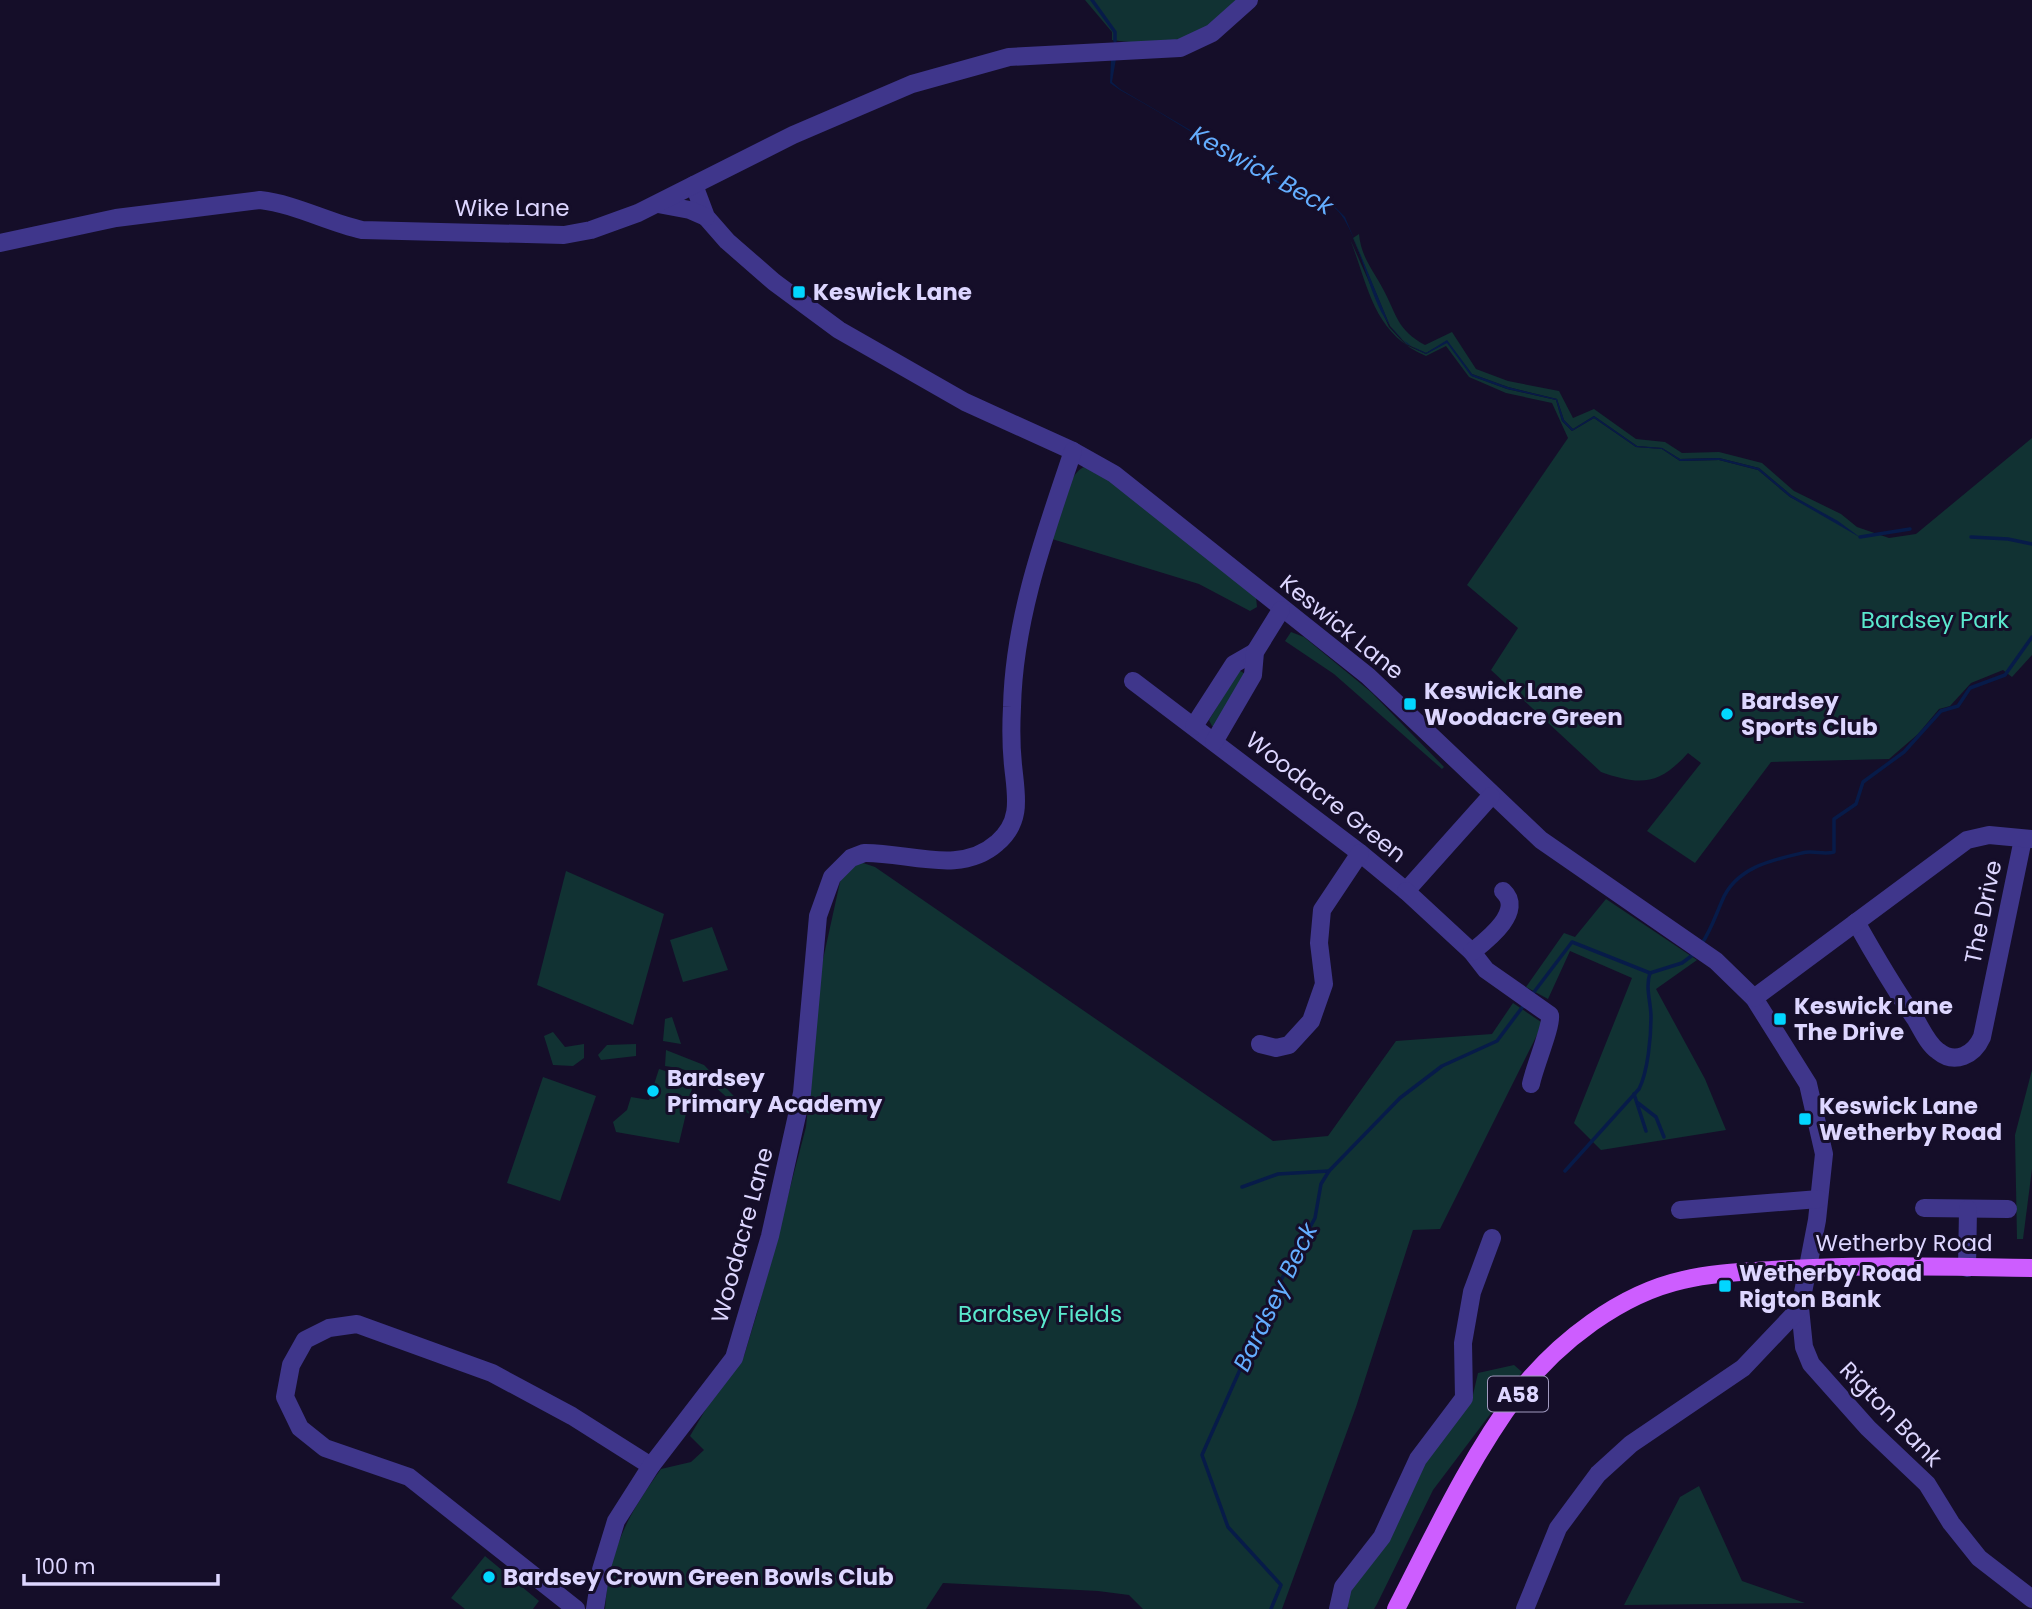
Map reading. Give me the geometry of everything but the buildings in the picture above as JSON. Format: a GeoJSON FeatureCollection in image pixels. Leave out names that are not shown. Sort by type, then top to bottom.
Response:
{"type":"FeatureCollection","features":[{"type":"Feature","properties":{"kind":"main road","name":"Wetherby Road"},"geometry":{"type":"LineString","coordinates":[[1396,1609],[1454,1493],[1520,1391],[1577,1335],[1643,1294],[1681,1280],[1725,1273],[1809,1267],[2032,1268]]}},
{"type":"Feature","properties":{"kind":"street","name":"Wike Lane"},"geometry":{"type":"LineString","coordinates":[[0,243],[116,218],[237,201],[284,202],[334,223],[362,230],[538,237],[591,230],[658,204],[842,112],[912,84],[1009,57],[1164,51],[1197,42],[1228,21],[1249,0]]}},
{"type":"Feature","properties":{"kind":"street","name":"Keswick Lane"},"geometry":{"type":"LineString","coordinates":[[694,185],[706,217],[743,257],[839,330],[965,402],[1073,450],[1114,474],[1281,610],[1368,676],[1541,841],[1699,950],[1754,998],[1808,1084],[1824,1154],[1809,1267]]}},
{"type":"Feature","properties":{"kind":"street","name":"Keswick Lane"},"geometry":{"type":"LineString","coordinates":[[658,204],[674,206],[706,217]]}},
{"type":"Feature","properties":{"kind":"street","name":"Woodacre Lane"},"geometry":{"type":"LineString","coordinates":[[595,1609],[601,1570],[615,1521],[651,1466],[734,1358],[771,1236],[802,1093],[818,916],[832,877],[851,858],[864,853],[965,860],[996,844],[1016,818],[1018,803],[1011,742],[1020,627],[1037,561],[1073,450]]}},
{"type":"Feature","properties":{"kind":"street","name":"Woodacre Green"},"geometry":{"type":"LineString","coordinates":[[1214,742],[1253,675],[1255,652],[1281,610]]}},
{"type":"Feature","properties":{"kind":"street","name":"Woodacre Green"},"geometry":{"type":"LineString","coordinates":[[1194,726],[1234,664],[1255,652]]}},
{"type":"Feature","properties":{"kind":"street","name":"Woodacre Green"},"geometry":{"type":"LineString","coordinates":[[1133,681],[1406,891],[1491,796]]}},
{"type":"Feature","properties":{"kind":"street","name":"The Drive"},"geometry":{"type":"LineString","coordinates":[[1754,998],[1856,922],[1967,840],[1989,835],[2027,839],[1982,1037],[1978,1045],[1965,1055],[1949,1057],[1934,1049],[1883,971],[1856,922]]}},
{"type":"Feature","properties":{"kind":"street"},"geometry":{"type":"LineString","coordinates":[[1260,1044],[1276,1048],[1289,1045],[1311,1021],[1324,984],[1319,943],[1322,910],[1360,853]]}},
{"type":"Feature","properties":{"kind":"street"},"geometry":{"type":"LineString","coordinates":[[1406,891],[1472,952],[1486,970],[1550,1015],[1551,1021],[1531,1084]]}},
{"type":"Feature","properties":{"kind":"street"},"geometry":{"type":"LineString","coordinates":[[1472,952],[1493,934],[1510,909],[1510,899],[1503,891]]}},
{"type":"Feature","properties":{"kind":"street"},"geometry":{"type":"LineString","coordinates":[[1680,1210],[1819,1199]]}},
{"type":"Feature","properties":{"kind":"street"},"geometry":{"type":"LineString","coordinates":[[1924,1208],[2008,1209]]}},
{"type":"Feature","properties":{"kind":"street"},"geometry":{"type":"LineString","coordinates":[[1968,1209],[1968,1268]]}},
{"type":"Feature","properties":{"kind":"street"},"geometry":{"type":"LineString","coordinates":[[1338,1609],[1343,1587],[1382,1537],[1418,1459],[1464,1398],[1463,1343],[1472,1292],[1492,1238]]}},
{"type":"Feature","properties":{"kind":"street","name":"Rigton Bank"},"geometry":{"type":"LineString","coordinates":[[1809,1267],[1800,1308],[1804,1347],[1825,1382],[1868,1428],[1927,1483],[1951,1524],[1979,1558],[2032,1599]]}},
{"type":"Feature","properties":{"kind":"street"},"geometry":{"type":"LineString","coordinates":[[1525,1609],[1558,1528],[1598,1474],[1631,1444],[1743,1368],[1800,1308]]}},
{"type":"Feature","properties":{"kind":"street"},"geometry":{"type":"LineString","coordinates":[[576,1609],[408,1477],[325,1448],[300,1428],[285,1397],[291,1366],[305,1340],[329,1328],[357,1324],[492,1373],[572,1416],[651,1466]]}},
{"type":"Feature","properties":{"kind":"green space"},"geometry":{"type":"Polygon","coordinates":[[[1085,0],[1236,0],[1223,14],[1195,33],[1180,39],[1149,43],[1112,40],[1112,32],[1085,0]]]}},
{"type":"Feature","properties":{"kind":"green space","name":"Bardsey Sports Club"},"geometry":{"type":"Polygon","coordinates":[[[1359,234],[1365,256],[1403,328],[1425,345],[1452,332],[1476,369],[1508,381],[1559,391],[1573,418],[1594,409],[1636,439],[1665,442],[1682,453],[1719,452],[1762,463],[1794,491],[1841,514],[1857,527],[1889,538],[1916,534],[2032,438],[2032,655],[2012,677],[2003,670],[1971,683],[1950,706],[1939,709],[1918,734],[1889,759],[1771,762],[1695,863],[1647,831],[1701,763],[1688,753],[1678,764],[1658,777],[1638,781],[1601,772],[1491,670],[1518,628],[1467,585],[1568,438],[1552,403],[1506,393],[1469,377],[1446,346],[1426,356],[1407,346],[1426,354],[1447,342],[1472,376],[1507,389],[1556,400],[1562,421],[1572,431],[1594,418],[1636,447],[1662,449],[1680,461],[1719,460],[1758,470],[1790,497],[1843,525],[1791,495],[1759,468],[1719,458],[1680,459],[1662,448],[1637,446],[1594,416],[1573,429],[1564,420],[1557,399],[1508,387],[1472,374],[1447,341],[1426,353],[1406,344],[1390,326],[1353,238],[1359,234]]]}},
{"type":"Feature","properties":{"kind":"green space"},"geometry":{"type":"Polygon","coordinates":[[[1350,239],[1389,327],[1404,343],[1394,335],[1375,307],[1350,239]]]}},
{"type":"Feature","properties":{"kind":"green space"},"geometry":{"type":"Polygon","coordinates":[[[1084,467],[1110,481],[1256,597],[1257,607],[1250,611],[1199,584],[1052,539],[1068,488],[1078,471],[1084,467]]]}},
{"type":"Feature","properties":{"kind":"green space"},"geometry":{"type":"Polygon","coordinates":[[[1291,632],[1304,637],[1371,692],[1444,767],[1442,769],[1334,674],[1285,641],[1291,632]]]}},
{"type":"Feature","properties":{"kind":"green space"},"geometry":{"type":"Polygon","coordinates":[[[1239,670],[1245,674],[1212,726],[1209,720],[1239,670]]]}},
{"type":"Feature","properties":{"kind":"green space","name":"Bardsey Fields"},"geometry":{"type":"Polygon","coordinates":[[[860,862],[875,867],[1273,1141],[1328,1136],[1396,1041],[1492,1034],[1513,1003],[1541,1022],[1541,1027],[1440,1229],[1413,1230],[1356,1407],[1282,1609],[1143,1609],[1129,1595],[943,1583],[926,1609],[605,1609],[611,1569],[629,1518],[661,1469],[691,1462],[704,1450],[690,1436],[710,1402],[744,1356],[806,1127],[822,964],[840,882],[844,872],[860,862]]]}},
{"type":"Feature","properties":{"kind":"green space"},"geometry":{"type":"Polygon","coordinates":[[[566,871],[664,914],[633,1025],[537,985],[566,871]]]}},
{"type":"Feature","properties":{"kind":"green space"},"geometry":{"type":"Polygon","coordinates":[[[1606,899],[1697,960],[1656,989],[1705,1079],[1726,1130],[1601,1150],[1574,1123],[1632,978],[1570,951],[1548,999],[1526,987],[1564,933],[1575,937],[1606,899]]]}},
{"type":"Feature","properties":{"kind":"green space"},"geometry":{"type":"Polygon","coordinates":[[[712,927],[728,970],[683,982],[670,940],[712,927]]]}},
{"type":"Feature","properties":{"kind":"green space"},"geometry":{"type":"Polygon","coordinates":[[[672,1017],[681,1044],[663,1041],[665,1019],[672,1017]]]}},
{"type":"Feature","properties":{"kind":"green space"},"geometry":{"type":"Polygon","coordinates":[[[553,1032],[565,1047],[584,1044],[584,1058],[573,1066],[553,1065],[544,1036],[553,1032]]]}},
{"type":"Feature","properties":{"kind":"green space"},"geometry":{"type":"Polygon","coordinates":[[[636,1044],[636,1056],[601,1060],[598,1055],[607,1045],[636,1044]]]}},
{"type":"Feature","properties":{"kind":"green space"},"geometry":{"type":"Polygon","coordinates":[[[666,1050],[704,1065],[754,1117],[704,1079],[681,1069],[665,1066],[666,1050]]]}},
{"type":"Feature","properties":{"kind":"green space"},"geometry":{"type":"Polygon","coordinates":[[[659,1069],[694,1080],[679,1143],[616,1132],[613,1122],[627,1110],[631,1097],[649,1100],[659,1069]]]}},
{"type":"Feature","properties":{"kind":"green space"},"geometry":{"type":"Polygon","coordinates":[[[2032,1070],[2032,1169],[2023,1239],[2017,1239],[2015,1135],[2032,1070]]]}},
{"type":"Feature","properties":{"kind":"green space"},"geometry":{"type":"Polygon","coordinates":[[[543,1077],[596,1096],[560,1201],[507,1183],[543,1077]]]}},
{"type":"Feature","properties":{"kind":"green space"},"geometry":{"type":"Polygon","coordinates":[[[1514,1365],[1522,1372],[1433,1490],[1374,1609],[1349,1609],[1345,1602],[1348,1593],[1416,1474],[1472,1399],[1478,1373],[1514,1365]]]}},
{"type":"Feature","properties":{"kind":"green space"},"geometry":{"type":"Polygon","coordinates":[[[1699,1486],[1742,1581],[1805,1603],[1624,1605],[1680,1497],[1699,1486]]]}},
{"type":"Feature","properties":{"kind":"green space","name":"Bardsey Crown Green Bowls Club"},"geometry":{"type":"Polygon","coordinates":[[[485,1556],[539,1601],[533,1609],[465,1609],[451,1598],[485,1556]]]}},
{"type":"Feature","properties":{"kind":"water"},"geometry":{"type":"Polygon","coordinates":[[[1116,59],[1112,82],[1120,89],[1293,190],[1328,200],[1345,217],[1389,324],[1374,295],[1353,238],[1339,212],[1326,203],[1297,193],[1267,177],[1120,90],[1110,83],[1111,60],[1116,59]]]}},
{"type":"Feature","properties":{"kind":"water"},"geometry":{"type":"Polygon","coordinates":[[[1447,340],[1472,374],[1508,387],[1557,399],[1564,420],[1573,429],[1594,416],[1637,446],[1662,448],[1680,459],[1719,458],[1759,468],[1791,495],[1838,521],[1861,538],[1790,497],[1758,470],[1719,460],[1680,461],[1662,449],[1636,447],[1594,418],[1572,431],[1562,421],[1556,400],[1507,389],[1471,376],[1447,343],[1426,354],[1417,349],[1426,353],[1447,340]]]}},
{"type":"Feature","properties":{"kind":"waterway","name":"Keswick Beck"},"geometry":{"type":"LineString","coordinates":[[1092,0],[1115,32],[1115,41]]}},
{"type":"Feature","properties":{"kind":"waterway","name":"Keswick Beck"},"geometry":{"type":"LineString","coordinates":[[1860,537],[1910,529]]}},
{"type":"Feature","properties":{"kind":"waterway","name":"Keswick Beck"},"geometry":{"type":"LineString","coordinates":[[1971,537],[2008,539],[2032,544]]}},
{"type":"Feature","properties":{"kind":"waterway","name":"Bardsey Beck"},"geometry":{"type":"LineString","coordinates":[[1701,945],[1728,890],[1736,881],[1755,867],[1778,859],[1806,852],[1834,852],[1834,819],[1856,804],[1863,782],[1904,752],[1941,711],[1958,706],[1970,688],[2005,675],[2032,637]]}},
{"type":"Feature","properties":{"kind":"waterway","name":"Bardsey Beck"},"geometry":{"type":"LineString","coordinates":[[1531,996],[1572,942],[1650,973],[1682,963],[1694,954]]}},
{"type":"Feature","properties":{"kind":"waterway"},"geometry":{"type":"LineString","coordinates":[[1565,1171],[1639,1089],[1650,1044],[1650,973]]}},
{"type":"Feature","properties":{"kind":"waterway","name":"Bardsey Beck"},"geometry":{"type":"LineString","coordinates":[[1271,1609],[1281,1585],[1228,1527],[1202,1455],[1275,1291],[1315,1218],[1321,1184],[1329,1171],[1400,1098],[1442,1066],[1497,1041],[1524,1005]]}},
{"type":"Feature","properties":{"kind":"waterway"},"geometry":{"type":"LineString","coordinates":[[1634,1094],[1646,1131]]}},
{"type":"Feature","properties":{"kind":"waterway"},"geometry":{"type":"LineString","coordinates":[[1638,1103],[1656,1117],[1664,1137]]}},
{"type":"Feature","properties":{"kind":"waterway"},"geometry":{"type":"LineString","coordinates":[[1242,1187],[1278,1174],[1329,1171]]}},
{"type":"Feature","properties":{"kind":"place","name":"Keswick Lane"},"geometry":{"type":"Point","coordinates":[799,292]}},
{"type":"Feature","properties":{"kind":"place","name":"Keswick Lane Woodacre Green"},"geometry":{"type":"Point","coordinates":[1410,704]}},
{"type":"Feature","properties":{"kind":"place","name":"Bardsey Sports Club"},"geometry":{"type":"Point","coordinates":[1727,714]}},
{"type":"Feature","properties":{"kind":"place","name":"Keswick Lane The Drive"},"geometry":{"type":"Point","coordinates":[1780,1019]}},
{"type":"Feature","properties":{"kind":"place","name":"Bardsey Primary Academy"},"geometry":{"type":"Point","coordinates":[653,1091]}},
{"type":"Feature","properties":{"kind":"place","name":"Keswick Lane Wetherby Road"},"geometry":{"type":"Point","coordinates":[1805,1119]}},
{"type":"Feature","properties":{"kind":"place","name":"Wetherby Road Rigton Bank"},"geometry":{"type":"Point","coordinates":[1725,1286]}},
{"type":"Feature","properties":{"kind":"place","name":"Bardsey Crown Green Bowls Club"},"geometry":{"type":"Point","coordinates":[489,1577]}},
{"type":"Feature","properties":{"kind":"park label","name":"Bardsey Park"},"geometry":{"type":"Point","coordinates":[1935,620]}}]}
